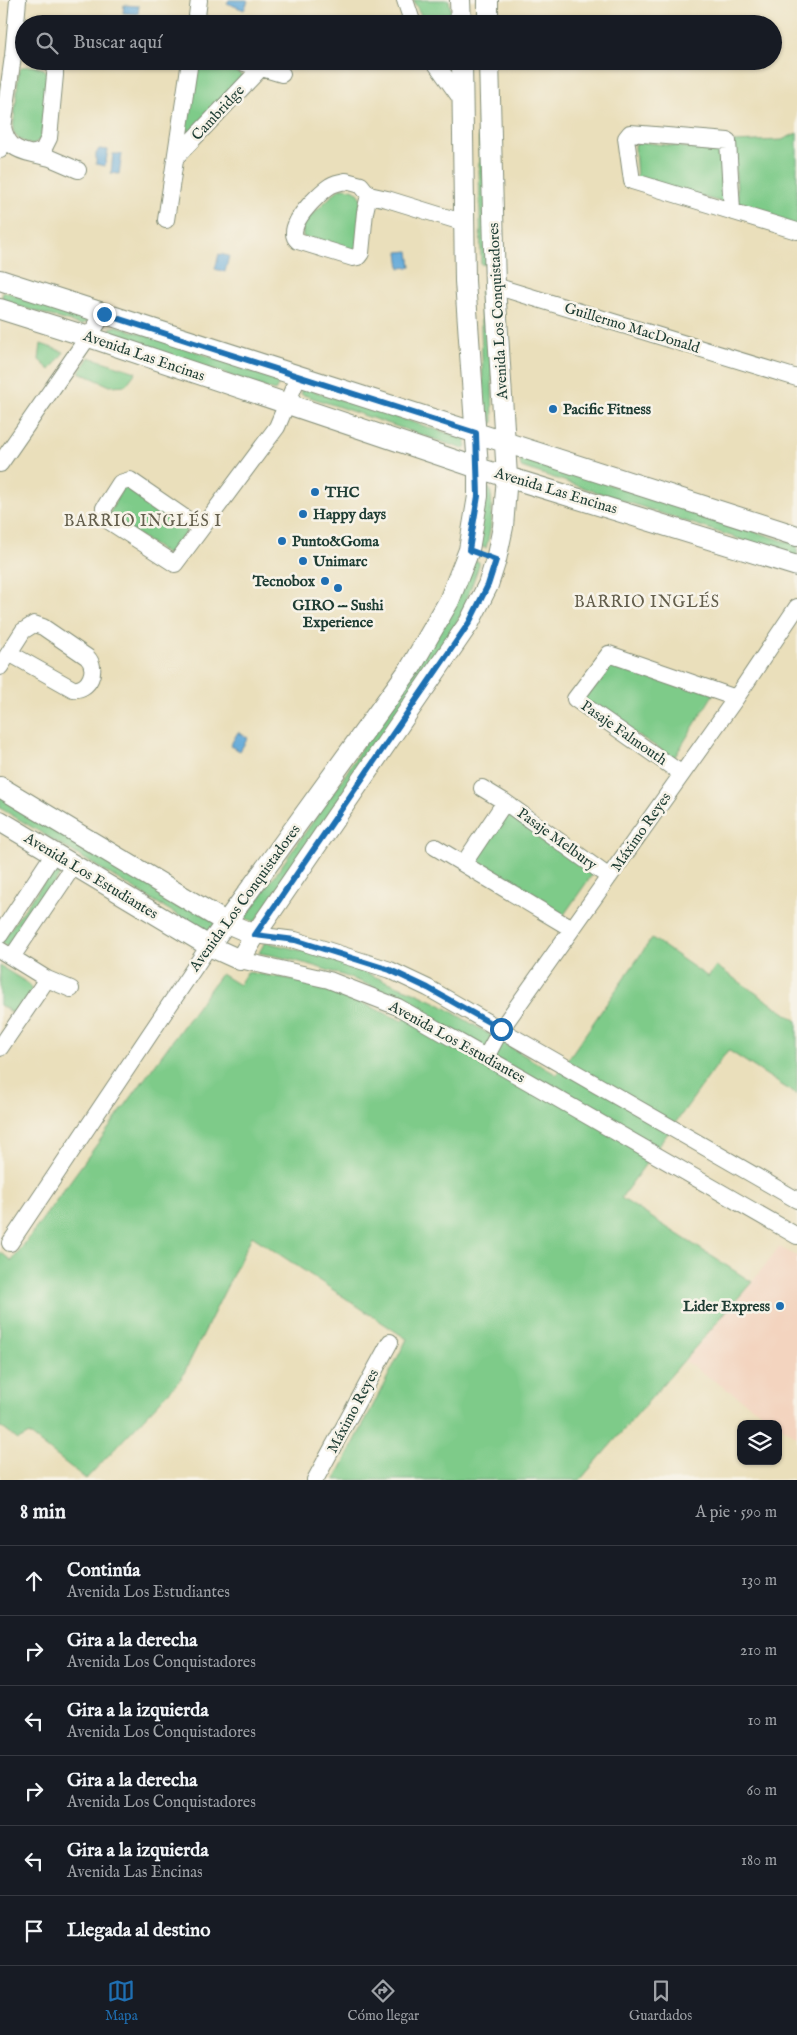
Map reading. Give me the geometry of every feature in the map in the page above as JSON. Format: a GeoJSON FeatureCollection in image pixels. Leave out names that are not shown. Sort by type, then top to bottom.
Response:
{"type":"FeatureCollection","features":[{"type":"Feature","properties":{"kind":"street"},"geometry":{"type":"LineString","coordinates":[[18,0],[18,15]]}},
{"type":"Feature","properties":{"kind":"street"},"geometry":{"type":"LineString","coordinates":[[197,15],[199,0]]}},
{"type":"Feature","properties":{"kind":"street"},"geometry":{"type":"LineString","coordinates":[[406,0],[410,15]]}},
{"type":"Feature","properties":{"kind":"street"},"geometry":{"type":"LineString","coordinates":[[460,0],[461,15]]}},
{"type":"Feature","properties":{"kind":"street"},"geometry":{"type":"LineString","coordinates":[[488,0],[488,15]]}},
{"type":"Feature","properties":{"kind":"street"},"geometry":{"type":"LineString","coordinates":[[0,150],[3,127],[16,70]]}},
{"type":"Feature","properties":{"kind":"street"},"geometry":{"type":"LineString","coordinates":[[33,154],[43,150],[49,138],[55,70]]}},
{"type":"Feature","properties":{"kind":"street","name":"Cambridge"},"geometry":{"type":"LineString","coordinates":[[166,220],[189,70]]}},
{"type":"Feature","properties":{"kind":"street","name":"Cambridge"},"geometry":{"type":"LineString","coordinates":[[176,157],[259,70]]}},
{"type":"Feature","properties":{"kind":"street","name":"Cambridge"},"geometry":{"type":"LineString","coordinates":[[264,70],[282,74]]}},
{"type":"Feature","properties":{"kind":"street"},"geometry":{"type":"LineString","coordinates":[[440,70],[464,103]]}},
{"type":"Feature","properties":{"kind":"street","name":"Avenida Los Conquistadores"},"geometry":{"type":"LineString","coordinates":[[10,1243],[209,946],[411,667],[449,601],[461,574],[469,550],[478,496],[476,433],[465,281],[462,70]]}},
{"type":"Feature","properties":{"kind":"street","name":"Avenida Los Conquistadores"},"geometry":{"type":"LineString","coordinates":[[240,960],[255,935],[469,623],[488,585],[496,560],[503,527],[507,476],[495,286],[489,70]]}},
{"type":"Feature","properties":{"kind":"street"},"geometry":{"type":"LineString","coordinates":[[3,127],[8,143],[13,148],[50,158],[78,170]]}},
{"type":"Feature","properties":{"kind":"street"},"geometry":{"type":"LineString","coordinates":[[732,211],[728,141],[630,133],[626,138],[632,181],[797,231]]}},
{"type":"Feature","properties":{"kind":"street"},"geometry":{"type":"LineString","coordinates":[[369,195],[365,212],[362,249],[358,257],[348,258],[294,238],[293,232],[297,220],[331,185],[346,181],[354,182],[365,188],[369,195],[465,223]]}},
{"type":"Feature","properties":{"kind":"street","name":"Avenida Las Encinas"},"geometry":{"type":"LineString","coordinates":[[0,280],[797,536]]}},
{"type":"Feature","properties":{"kind":"street","name":"Guillermo MacDonald"},"geometry":{"type":"LineString","coordinates":[[465,281],[495,286],[797,378]]}},
{"type":"Feature","properties":{"kind":"street","name":"Avenida Las Encinas"},"geometry":{"type":"LineString","coordinates":[[0,309],[89,337],[478,468],[797,566]]}},
{"type":"Feature","properties":{"kind":"street"},"geometry":{"type":"LineString","coordinates":[[0,464],[104,314]]}},
{"type":"Feature","properties":{"kind":"street"},"geometry":{"type":"LineString","coordinates":[[201,529],[130,480],[120,482],[104,508],[104,518],[175,564],[277,427],[298,377]]}},
{"type":"Feature","properties":{"kind":"street"},"geometry":{"type":"LineString","coordinates":[[469,550],[496,560]]}},
{"type":"Feature","properties":{"kind":"street","name":"Máximo Reyes"},"geometry":{"type":"LineString","coordinates":[[486,1057],[501,1029],[736,698],[797,607]]}},
{"type":"Feature","properties":{"kind":"street"},"geometry":{"type":"LineString","coordinates":[[0,667],[23,631],[34,624],[43,626],[87,657],[92,664],[93,671],[84,686],[72,689],[9,653]]}},
{"type":"Feature","properties":{"kind":"street","name":"Pasaje Falmouth"},"geometry":{"type":"LineString","coordinates":[[682,774],[575,699],[609,654],[736,698]]}},
{"type":"Feature","properties":{"kind":"street","name":"Avenida Los Estudiantes"},"geometry":{"type":"LineString","coordinates":[[0,787],[227,923],[255,935],[295,940],[390,970],[428,988],[797,1200]]}},
{"type":"Feature","properties":{"kind":"street","name":"Pasaje Melbury"},"geometry":{"type":"LineString","coordinates":[[482,788],[505,802],[609,877]]}},
{"type":"Feature","properties":{"kind":"street","name":"Pasaje Melbury"},"geometry":{"type":"LineString","coordinates":[[464,863],[505,802]]}},
{"type":"Feature","properties":{"kind":"street","name":"Avenida Los Estudiantes"},"geometry":{"type":"LineString","coordinates":[[0,821],[209,946],[240,960],[339,983],[398,1007],[797,1236]]}},
{"type":"Feature","properties":{"kind":"street"},"geometry":{"type":"LineString","coordinates":[[435,847],[572,928]]}},
{"type":"Feature","properties":{"kind":"street"},"geometry":{"type":"LineString","coordinates":[[0,934],[54,853]]}},
{"type":"Feature","properties":{"kind":"street"},"geometry":{"type":"LineString","coordinates":[[71,989],[47,979],[6,953],[74,866]]}},
{"type":"Feature","properties":{"kind":"street"},"geometry":{"type":"LineString","coordinates":[[0,1048],[47,979]]}},
{"type":"Feature","properties":{"kind":"street","name":"Máximo Reyes"},"geometry":{"type":"LineString","coordinates":[[316,1480],[390,1342]]}},
{"type":"Feature","properties":{"kind":"shaded area"},"geometry":{"type":"Polygon","coordinates":[[[779,1247],[797,1256],[797,1437],[782,1427],[782,1420],[772,1420],[685,1361],[779,1247]]]}},
{"type":"Feature","properties":{"kind":"green space"},"geometry":{"type":"Polygon","coordinates":[[[413,0],[449,0],[452,15],[421,15],[413,0]]]}},
{"type":"Feature","properties":{"kind":"green space"},"geometry":{"type":"Polygon","coordinates":[[[19,70],[45,70],[49,76],[41,139],[32,145],[21,140],[13,131],[19,70]]]}},
{"type":"Feature","properties":{"kind":"green space"},"geometry":{"type":"Polygon","coordinates":[[[195,70],[231,70],[240,74],[243,78],[190,133],[185,130],[195,70]]]}},
{"type":"Feature","properties":{"kind":"green space"},"geometry":{"type":"Polygon","coordinates":[[[477,70],[489,70],[491,266],[481,264],[477,70]]]}},
{"type":"Feature","properties":{"kind":"green space"},"geometry":{"type":"Polygon","coordinates":[[[797,133],[797,228],[739,211],[733,142],[782,140],[797,133]]]}},
{"type":"Feature","properties":{"kind":"green space"},"geometry":{"type":"Polygon","coordinates":[[[641,142],[723,152],[728,204],[637,179],[635,145],[641,142]]]}},
{"type":"Feature","properties":{"kind":"green space"},"geometry":{"type":"Polygon","coordinates":[[[340,188],[355,190],[361,198],[358,247],[352,253],[303,237],[302,224],[340,188]]]}},
{"type":"Feature","properties":{"kind":"green space"},"geometry":{"type":"Polygon","coordinates":[[[3,291],[87,318],[87,322],[81,325],[4,302],[2,297],[3,291]]]}},
{"type":"Feature","properties":{"kind":"green space"},"geometry":{"type":"Polygon","coordinates":[[[480,292],[490,294],[493,423],[487,427],[484,418],[480,292]]]}},
{"type":"Feature","properties":{"kind":"green space"},"geometry":{"type":"Polygon","coordinates":[[[117,326],[186,348],[274,380],[279,384],[275,391],[112,335],[110,328],[117,326]]]}},
{"type":"Feature","properties":{"kind":"green space"},"geometry":{"type":"Polygon","coordinates":[[[41,344],[64,352],[50,370],[39,360],[41,344]]]}},
{"type":"Feature","properties":{"kind":"green space"},"geometry":{"type":"Polygon","coordinates":[[[89,357],[136,372],[126,385],[110,386],[79,372],[89,357]]]}},
{"type":"Feature","properties":{"kind":"green space"},"geometry":{"type":"Polygon","coordinates":[[[301,387],[466,439],[466,447],[463,449],[301,394],[301,387]]]}},
{"type":"Feature","properties":{"kind":"green space"},"geometry":{"type":"Polygon","coordinates":[[[524,457],[797,545],[797,558],[521,467],[520,461],[524,457]]]}},
{"type":"Feature","properties":{"kind":"green space"},"geometry":{"type":"Polygon","coordinates":[[[129,485],[185,524],[186,533],[168,555],[109,515],[123,486],[129,485]]]}},
{"type":"Feature","properties":{"kind":"green space"},"geometry":{"type":"Polygon","coordinates":[[[486,487],[490,489],[492,512],[486,548],[475,545],[486,487]]]}},
{"type":"Feature","properties":{"kind":"green space"},"geometry":{"type":"Polygon","coordinates":[[[474,560],[479,562],[479,565],[463,610],[449,638],[255,922],[245,918],[342,780],[474,560]]]}},
{"type":"Feature","properties":{"kind":"green space"},"geometry":{"type":"Polygon","coordinates":[[[612,660],[714,693],[674,758],[586,702],[583,696],[612,660]]]}},
{"type":"Feature","properties":{"kind":"green space"},"geometry":{"type":"Polygon","coordinates":[[[0,795],[216,922],[209,934],[0,808],[0,795]]]}},
{"type":"Feature","properties":{"kind":"green space"},"geometry":{"type":"Polygon","coordinates":[[[504,810],[594,872],[563,916],[471,862],[504,810]]]}},
{"type":"Feature","properties":{"kind":"green space"},"geometry":{"type":"Polygon","coordinates":[[[57,864],[64,869],[12,945],[8,947],[2,943],[3,939],[57,864]]]}},
{"type":"Feature","properties":{"kind":"green space"},"geometry":{"type":"Polygon","coordinates":[[[652,938],[708,977],[716,966],[797,1021],[797,1095],[728,1050],[621,1198],[752,1282],[580,1480],[335,1480],[407,1339],[252,1236],[181,1379],[86,1479],[29,1434],[18,1440],[0,1426],[0,1252],[12,1261],[221,974],[239,985],[247,972],[296,980],[335,991],[403,1021],[413,1005],[397,997],[359,981],[317,967],[259,953],[265,942],[320,955],[439,1004],[557,1075],[652,938]]]}},
{"type":"Feature","properties":{"kind":"green space"},"geometry":{"type":"Polygon","coordinates":[[[0,966],[29,984],[32,992],[16,1015],[0,1005],[0,966]]]}},
{"type":"Feature","properties":{"kind":"water"},"geometry":{"type":"Polygon","coordinates":[[[229,0],[248,1],[244,10],[227,3],[229,0]]]}},
{"type":"Feature","properties":{"kind":"water"},"geometry":{"type":"Polygon","coordinates":[[[124,5],[139,6],[138,14],[123,13],[124,5]]]}},
{"type":"Feature","properties":{"kind":"water"},"geometry":{"type":"Polygon","coordinates":[[[99,149],[108,150],[105,166],[96,164],[96,154],[99,149]]]}},
{"type":"Feature","properties":{"kind":"water"},"geometry":{"type":"Polygon","coordinates":[[[113,154],[122,154],[119,174],[111,173],[113,154]]]}},
{"type":"Feature","properties":{"kind":"water"},"geometry":{"type":"Polygon","coordinates":[[[409,251],[411,267],[400,268],[398,252],[409,251]]]}},
{"type":"Feature","properties":{"kind":"water"},"geometry":{"type":"Polygon","coordinates":[[[219,254],[229,256],[225,272],[215,269],[219,254]]]}},
{"type":"Feature","properties":{"kind":"water"},"geometry":{"type":"Polygon","coordinates":[[[238,732],[248,738],[240,751],[230,746],[238,732]]]}},
{"type":"Feature","properties":{"kind":"place","name":"Pacific Fitness"},"geometry":{"type":"Point","coordinates":[553,409]}},
{"type":"Feature","properties":{"kind":"place","name":"THC"},"geometry":{"type":"Point","coordinates":[315,492]}},
{"type":"Feature","properties":{"kind":"place","name":"Happy days"},"geometry":{"type":"Point","coordinates":[303,514]}},
{"type":"Feature","properties":{"kind":"place","name":"Punto&Goma"},"geometry":{"type":"Point","coordinates":[282,541]}},
{"type":"Feature","properties":{"kind":"place","name":"Unimarc"},"geometry":{"type":"Point","coordinates":[303,561]}},
{"type":"Feature","properties":{"kind":"place","name":"Tecnobox"},"geometry":{"type":"Point","coordinates":[325,581]}},
{"type":"Feature","properties":{"kind":"place","name":"GIRO — Sushi Experience"},"geometry":{"type":"Point","coordinates":[338,588]}},
{"type":"Feature","properties":{"kind":"place","name":"Lider Express"},"geometry":{"type":"Point","coordinates":[780,1306]}},
{"type":"Feature","properties":{"kind":"district","name":"BARRIO INGLÉS I"},"geometry":{"type":"Point","coordinates":[143,522]}},
{"type":"Feature","properties":{"kind":"district","name":"BARRIO INGLÉS"},"geometry":{"type":"Point","coordinates":[647,603]}},
{"type":"Feature","properties":{"kind":"route"},"geometry":{"type":"LineString","coordinates":[[104,314],[476,433],[478,496],[469,550],[496,560],[488,585],[469,623],[255,935],[295,940],[390,970],[428,988],[501,1029]]}}]}
